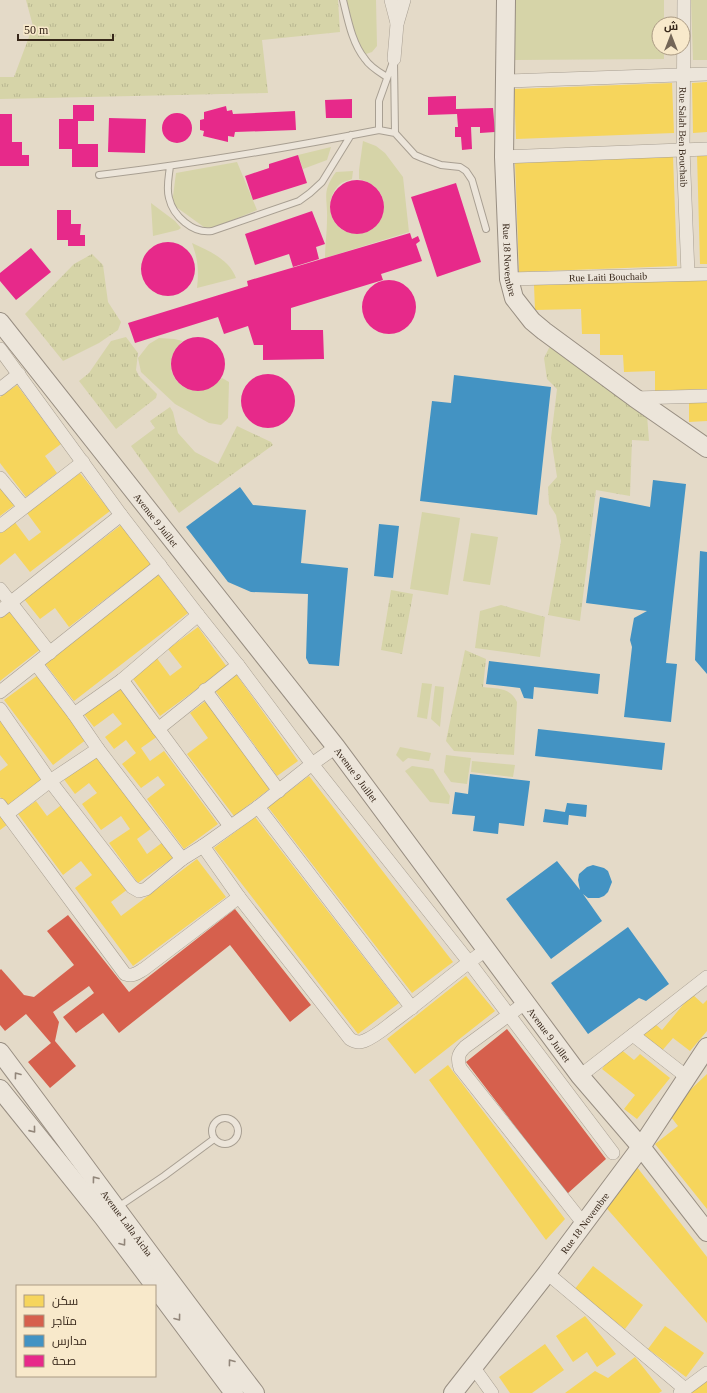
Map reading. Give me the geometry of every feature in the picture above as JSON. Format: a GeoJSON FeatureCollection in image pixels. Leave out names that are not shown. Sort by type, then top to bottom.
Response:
{"type":"FeatureCollection","features":[{"type":"Feature","properties":{"kind":"street"},"geometry":{"type":"LineString","coordinates":[[391,0],[397,24]]}},
{"type":"Feature","properties":{"kind":"street"},"geometry":{"type":"LineString","coordinates":[[394,59],[397,24],[404,0]]}},
{"type":"Feature","properties":{"kind":"street","name":"Rue 18 Novembre"},"geometry":{"type":"LineString","coordinates":[[506,0],[504,157],[509,279],[514,298],[532,321],[544,331],[635,398],[707,448]]}},
{"type":"Feature","properties":{"kind":"street","name":"Rue Salah Ben Bouchaib"},"geometry":{"type":"LineString","coordinates":[[684,0],[683,149],[688,274]]}},
{"type":"Feature","properties":{"kind":"street"},"geometry":{"type":"LineString","coordinates":[[506,81],[707,74]]}},
{"type":"Feature","properties":{"kind":"street"},"geometry":{"type":"LineString","coordinates":[[504,157],[707,149]]}},
{"type":"Feature","properties":{"kind":"street","name":"Rue Laiti Bouchaib"},"geometry":{"type":"LineString","coordinates":[[509,279],[707,274]]}},
{"type":"Feature","properties":{"kind":"street","name":"Avenue 9 Juillet"},"geometry":{"type":"LineString","coordinates":[[0,322],[336,747],[580,1076],[641,1147],[707,1232]]}},
{"type":"Feature","properties":{"kind":"street"},"geometry":{"type":"LineString","coordinates":[[0,349],[122,515],[198,615],[238,665],[312,764],[469,962],[613,1153]]}},
{"type":"Feature","properties":{"kind":"street"},"geometry":{"type":"LineString","coordinates":[[0,389],[19,374]]}},
{"type":"Feature","properties":{"kind":"street"},"geometry":{"type":"LineString","coordinates":[[635,398],[707,396]]}},
{"type":"Feature","properties":{"kind":"street"},"geometry":{"type":"LineString","coordinates":[[0,526],[83,462]]}},
{"type":"Feature","properties":{"kind":"street"},"geometry":{"type":"LineString","coordinates":[[0,478],[24,507]]}},
{"type":"Feature","properties":{"kind":"street"},"geometry":{"type":"LineString","coordinates":[[5,607],[122,515]]}},
{"type":"Feature","properties":{"kind":"street"},"geometry":{"type":"LineString","coordinates":[[0,692],[160,565]]}},
{"type":"Feature","properties":{"kind":"street"},"geometry":{"type":"LineString","coordinates":[[0,589],[5,607],[50,653]]}},
{"type":"Feature","properties":{"kind":"street"},"geometry":{"type":"LineString","coordinates":[[74,714],[122,680],[198,615]]}},
{"type":"Feature","properties":{"kind":"street"},"geometry":{"type":"LineString","coordinates":[[36,664],[74,714],[98,749],[182,859]]}},
{"type":"Feature","properties":{"kind":"street"},"geometry":{"type":"LineString","coordinates":[[158,729],[238,665]]}},
{"type":"Feature","properties":{"kind":"street"},"geometry":{"type":"LineString","coordinates":[[122,680],[230,826]]}},
{"type":"Feature","properties":{"kind":"street"},"geometry":{"type":"LineString","coordinates":[[205,690],[279,791]]}},
{"type":"Feature","properties":{"kind":"street"},"geometry":{"type":"LineString","coordinates":[[0,708],[50,781],[135,890],[139,891],[146,889],[182,859],[258,807],[336,747]]}},
{"type":"Feature","properties":{"kind":"street"},"geometry":{"type":"LineString","coordinates":[[98,749],[3,810],[124,974],[130,976],[144,969],[239,897]]}},
{"type":"Feature","properties":{"kind":"street"},"geometry":{"type":"LineString","coordinates":[[258,807],[412,1008]]}},
{"type":"Feature","properties":{"kind":"street"},"geometry":{"type":"LineString","coordinates":[[203,846],[239,897],[350,1039],[354,1042],[363,1041],[372,1037],[412,1008],[486,950]]}},
{"type":"Feature","properties":{"kind":"street"},"geometry":{"type":"LineString","coordinates":[[580,1076],[707,977]]}},
{"type":"Feature","properties":{"kind":"street"},"geometry":{"type":"LineString","coordinates":[[526,1003],[459,1052],[458,1062],[460,1068],[583,1223]]}},
{"type":"Feature","properties":{"kind":"street"},"geometry":{"type":"LineString","coordinates":[[633,1035],[687,1077]]}},
{"type":"Feature","properties":{"kind":"street","name":"Rue 18 Novembre"},"geometry":{"type":"LineString","coordinates":[[453,1393],[547,1273],[641,1147],[707,1046]]}},
{"type":"Feature","properties":{"kind":"street","name":"Avenue Lalla Aicha"},"geometry":{"type":"LineString","coordinates":[[0,1052],[110,1212],[154,1285]]}},
{"type":"Feature","properties":{"kind":"street","name":"Avenue Lalla Aicha"},"geometry":{"type":"LineString","coordinates":[[0,1089],[110,1212],[255,1393]]}},
{"type":"Feature","properties":{"kind":"street"},"geometry":{"type":"LineString","coordinates":[[547,1273],[683,1391],[707,1373]]}},
{"type":"Feature","properties":{"kind":"street","name":"Avenue Lalla Aicha"},"geometry":{"type":"LineString","coordinates":[[156,1287],[234,1393]]}},
{"type":"Feature","properties":{"kind":"street"},"geometry":{"type":"LineString","coordinates":[[474,1368],[492,1393]]}},
{"type":"Feature","properties":{"kind":"lane"},"geometry":{"type":"LineString","coordinates":[[343,0],[353,37],[365,59],[374,68],[387,77]]}},
{"type":"Feature","properties":{"kind":"lane"},"geometry":{"type":"LineString","coordinates":[[379,130],[380,101],[394,59]]}},
{"type":"Feature","properties":{"kind":"lane"},"geometry":{"type":"LineString","coordinates":[[394,59],[395,133]]}},
{"type":"Feature","properties":{"kind":"lane"},"geometry":{"type":"LineString","coordinates":[[99,175],[170,166],[379,130],[395,133],[415,155],[431,162],[460,167],[466,171],[472,180],[486,228]]}},
{"type":"Feature","properties":{"kind":"lane"},"geometry":{"type":"LineString","coordinates":[[170,166],[168,196],[172,209],[196,230],[204,232],[299,201],[322,182],[351,135]]}},
{"type":"Feature","properties":{"kind":"lane"},"geometry":{"type":"LineString","coordinates":[[222,1118],[227,1118],[236,1124],[238,1134],[232,1142],[223,1144],[214,1139],[212,1129],[214,1124],[222,1118]]}},
{"type":"Feature","properties":{"kind":"lane"},"geometry":{"type":"LineString","coordinates":[[110,1212],[164,1176],[214,1139]]}},
{"type":"Feature","properties":{"kind":"green space"},"geometry":{"type":"Polygon","coordinates":[[[26,0],[338,0],[340,32],[262,40],[268,93],[0,99],[0,77],[14,77],[33,26],[26,0]]]}},
{"type":"Feature","properties":{"kind":"green space"},"geometry":{"type":"Polygon","coordinates":[[[344,0],[376,0],[377,46],[372,52],[366,54],[361,51],[344,0]]]}},
{"type":"Feature","properties":{"kind":"green space"},"geometry":{"type":"Polygon","coordinates":[[[514,0],[664,0],[664,16],[651,16],[651,56],[664,56],[664,59],[514,60],[514,0]]]}},
{"type":"Feature","properties":{"kind":"green space"},"geometry":{"type":"Polygon","coordinates":[[[691,0],[707,0],[707,60],[693,60],[691,0]]]}},
{"type":"Feature","properties":{"kind":"green space"},"geometry":{"type":"Polygon","coordinates":[[[363,141],[376,146],[385,153],[403,177],[409,232],[325,258],[327,225],[326,195],[328,185],[336,172],[353,171],[352,179],[339,185],[331,198],[330,212],[332,218],[341,229],[347,232],[359,234],[370,231],[378,224],[383,215],[384,204],[381,194],[373,185],[359,179],[363,141]]]}},
{"type":"Feature","properties":{"kind":"green space"},"geometry":{"type":"Polygon","coordinates":[[[331,147],[327,160],[303,169],[298,155],[331,147]]]}},
{"type":"Feature","properties":{"kind":"green space"},"geometry":{"type":"Polygon","coordinates":[[[237,162],[257,210],[208,230],[172,204],[176,173],[237,162]]]}},
{"type":"Feature","properties":{"kind":"green space"},"geometry":{"type":"Polygon","coordinates":[[[151,203],[175,221],[181,228],[153,236],[151,203]]]}},
{"type":"Feature","properties":{"kind":"green space"},"geometry":{"type":"Polygon","coordinates":[[[192,243],[218,256],[229,266],[236,278],[197,288],[198,265],[192,243]]]}},
{"type":"Feature","properties":{"kind":"green space"},"geometry":{"type":"Polygon","coordinates":[[[92,254],[103,265],[108,302],[121,322],[118,330],[99,343],[63,361],[25,314],[74,264],[92,254]]]}},
{"type":"Feature","properties":{"kind":"green space"},"geometry":{"type":"Polygon","coordinates":[[[126,337],[138,353],[136,370],[139,376],[157,394],[156,398],[116,429],[79,381],[89,373],[111,341],[126,337]]]}},
{"type":"Feature","properties":{"kind":"green space"},"geometry":{"type":"Polygon","coordinates":[[[159,338],[183,341],[174,352],[171,363],[173,374],[178,383],[187,389],[198,390],[210,387],[222,378],[229,382],[228,418],[221,425],[209,423],[175,404],[141,372],[138,358],[149,344],[159,338]]]}},
{"type":"Feature","properties":{"kind":"green space"},"geometry":{"type":"Polygon","coordinates":[[[551,344],[647,415],[649,441],[632,440],[630,496],[596,490],[580,621],[548,615],[561,541],[556,515],[549,504],[548,487],[557,477],[551,438],[557,389],[547,379],[544,358],[551,344]]]}},
{"type":"Feature","properties":{"kind":"green space"},"geometry":{"type":"Polygon","coordinates":[[[170,407],[173,412],[178,433],[195,452],[218,464],[237,426],[271,442],[273,445],[179,513],[131,446],[155,428],[150,421],[170,407]]]}},
{"type":"Feature","properties":{"kind":"green space"},"geometry":{"type":"Polygon","coordinates":[[[422,512],[460,518],[448,595],[410,589],[422,512]]]}},
{"type":"Feature","properties":{"kind":"green space"},"geometry":{"type":"Polygon","coordinates":[[[471,533],[498,537],[490,585],[463,581],[471,533]]]}},
{"type":"Feature","properties":{"kind":"green space"},"geometry":{"type":"Polygon","coordinates":[[[391,590],[413,594],[402,654],[381,650],[391,590]]]}},
{"type":"Feature","properties":{"kind":"green space"},"geometry":{"type":"Polygon","coordinates":[[[501,605],[545,617],[540,657],[475,648],[480,611],[501,605]]]}},
{"type":"Feature","properties":{"kind":"green space"},"geometry":{"type":"Polygon","coordinates":[[[465,650],[486,659],[483,687],[507,691],[517,702],[514,755],[454,751],[446,741],[465,650]]]}},
{"type":"Feature","properties":{"kind":"green space"},"geometry":{"type":"Polygon","coordinates":[[[422,683],[432,684],[427,719],[417,717],[422,683]]]}},
{"type":"Feature","properties":{"kind":"green space"},"geometry":{"type":"Polygon","coordinates":[[[435,686],[444,687],[440,727],[431,719],[435,686]]]}},
{"type":"Feature","properties":{"kind":"green space"},"geometry":{"type":"Polygon","coordinates":[[[400,747],[431,753],[429,761],[408,758],[403,762],[396,755],[400,747]]]}},
{"type":"Feature","properties":{"kind":"green space"},"geometry":{"type":"Polygon","coordinates":[[[446,755],[471,758],[467,784],[451,782],[444,772],[446,755]]]}},
{"type":"Feature","properties":{"kind":"green space"},"geometry":{"type":"Polygon","coordinates":[[[472,761],[515,765],[513,777],[471,772],[472,761]]]}},
{"type":"Feature","properties":{"kind":"green space"},"geometry":{"type":"Polygon","coordinates":[[[412,766],[433,769],[450,796],[449,804],[430,802],[405,771],[412,766]]]}},
{"type":"Feature","properties":{"kind":"building: سكن"},"geometry":{"type":"Polygon","coordinates":[[[707,82],[707,132],[693,133],[692,83],[707,82]]]}},
{"type":"Feature","properties":{"kind":"building: سكن"},"geometry":{"type":"Polygon","coordinates":[[[672,83],[674,133],[516,139],[514,89],[672,83]]]}},
{"type":"Feature","properties":{"kind":"building: سكن"},"geometry":{"type":"Polygon","coordinates":[[[697,154],[707,154],[707,264],[700,264],[697,154]]]}},
{"type":"Feature","properties":{"kind":"building: سكن"},"geometry":{"type":"Polygon","coordinates":[[[673,156],[677,266],[519,272],[515,161],[673,156]]]}},
{"type":"Feature","properties":{"kind":"building: سكن"},"geometry":{"type":"Polygon","coordinates":[[[707,280],[707,389],[655,391],[655,371],[624,372],[623,355],[600,355],[600,334],[582,334],[581,309],[535,310],[534,285],[707,280]]]}},
{"type":"Feature","properties":{"kind":"building: سكن"},"geometry":{"type":"Polygon","coordinates":[[[17,385],[61,444],[45,456],[57,473],[26,497],[0,463],[0,397],[17,385]]]}},
{"type":"Feature","properties":{"kind":"building: سكن"},"geometry":{"type":"Polygon","coordinates":[[[707,397],[707,421],[689,422],[689,398],[707,397]]]}},
{"type":"Feature","properties":{"kind":"building: سكن"},"geometry":{"type":"Polygon","coordinates":[[[80,473],[110,511],[30,572],[15,553],[0,565],[0,532],[14,521],[29,541],[41,532],[27,513],[80,473]]]}},
{"type":"Feature","properties":{"kind":"building: سكن"},"geometry":{"type":"Polygon","coordinates":[[[0,484],[16,504],[0,516],[0,484]]]}},
{"type":"Feature","properties":{"kind":"building: سكن"},"geometry":{"type":"Polygon","coordinates":[[[121,525],[151,564],[69,627],[55,608],[40,619],[24,599],[121,525]]]}},
{"type":"Feature","properties":{"kind":"building: سكن"},"geometry":{"type":"Polygon","coordinates":[[[157,573],[188,613],[74,701],[43,661],[157,573]]]}},
{"type":"Feature","properties":{"kind":"building: سكن"},"geometry":{"type":"Polygon","coordinates":[[[12,609],[42,648],[0,681],[0,618],[12,609]]]}},
{"type":"Feature","properties":{"kind":"building: سكن"},"geometry":{"type":"Polygon","coordinates":[[[198,627],[227,667],[160,716],[131,676],[156,657],[170,676],[182,667],[168,649],[198,627]]]}},
{"type":"Feature","properties":{"kind":"building: سكن"},"geometry":{"type":"Polygon","coordinates":[[[236,674],[298,761],[277,776],[214,689],[236,674]]]}},
{"type":"Feature","properties":{"kind":"building: سكن"},"geometry":{"type":"Polygon","coordinates":[[[38,675],[87,739],[53,765],[4,700],[38,675]]]}},
{"type":"Feature","properties":{"kind":"building: سكن"},"geometry":{"type":"Polygon","coordinates":[[[120,686],[158,736],[141,748],[150,761],[164,751],[218,824],[184,849],[147,799],[165,785],[158,776],[141,788],[122,764],[136,753],[126,740],[114,749],[105,737],[122,724],[113,713],[94,727],[83,713],[120,686]]]}},
{"type":"Feature","properties":{"kind":"building: سكن"},"geometry":{"type":"Polygon","coordinates":[[[207,700],[272,787],[234,816],[187,754],[208,738],[190,713],[207,700]]]}},
{"type":"Feature","properties":{"kind":"building: سكن"},"geometry":{"type":"Polygon","coordinates":[[[0,719],[48,780],[10,810],[0,797],[0,771],[8,765],[0,755],[0,719]]]}},
{"type":"Feature","properties":{"kind":"building: سكن"},"geometry":{"type":"Polygon","coordinates":[[[98,754],[152,828],[137,839],[147,854],[163,842],[174,857],[138,883],[109,843],[130,829],[121,816],[101,830],[82,804],[97,793],[89,783],[75,794],[63,778],[98,754]]]}},
{"type":"Feature","properties":{"kind":"building: سكن"},"geometry":{"type":"Polygon","coordinates":[[[309,776],[453,962],[412,993],[268,807],[309,776]]]}},
{"type":"Feature","properties":{"kind":"building: سكن"},"geometry":{"type":"Polygon","coordinates":[[[36,801],[47,816],[64,803],[128,889],[111,902],[121,916],[197,859],[226,897],[133,966],[75,888],[92,875],[81,861],[63,875],[18,814],[36,801]]]}},
{"type":"Feature","properties":{"kind":"building: سكن"},"geometry":{"type":"Polygon","coordinates":[[[0,814],[8,824],[0,830],[0,814]]]}},
{"type":"Feature","properties":{"kind":"building: سكن"},"geometry":{"type":"Polygon","coordinates":[[[255,817],[399,1003],[358,1034],[214,848],[255,817]]]}},
{"type":"Feature","properties":{"kind":"building: سكن"},"geometry":{"type":"Polygon","coordinates":[[[466,976],[495,1011],[415,1074],[387,1039],[466,976]]]}},
{"type":"Feature","properties":{"kind":"building: سكن"},"geometry":{"type":"Polygon","coordinates":[[[692,994],[703,1004],[707,1000],[707,1031],[690,1051],[673,1038],[660,1053],[641,1038],[654,1023],[662,1030],[692,994]]]}},
{"type":"Feature","properties":{"kind":"building: سكن"},"geometry":{"type":"Polygon","coordinates":[[[619,1048],[634,1060],[640,1054],[670,1078],[637,1119],[624,1109],[635,1095],[602,1069],[619,1048]]]}},
{"type":"Feature","properties":{"kind":"building: سكن"},"geometry":{"type":"Polygon","coordinates":[[[448,1065],[565,1219],[546,1240],[429,1080],[448,1065]]]}},
{"type":"Feature","properties":{"kind":"building: سكن"},"geometry":{"type":"Polygon","coordinates":[[[707,1074],[707,1209],[655,1144],[678,1126],[667,1112],[707,1074]]]}},
{"type":"Feature","properties":{"kind":"building: سكن"},"geometry":{"type":"Polygon","coordinates":[[[633,1162],[707,1257],[707,1323],[603,1204],[633,1162]]]}},
{"type":"Feature","properties":{"kind":"building: سكن"},"geometry":{"type":"Polygon","coordinates":[[[593,1266],[643,1305],[625,1329],[574,1290],[593,1266]]]}},
{"type":"Feature","properties":{"kind":"building: سكن"},"geometry":{"type":"Polygon","coordinates":[[[585,1316],[616,1354],[597,1367],[587,1352],[573,1362],[556,1336],[585,1316]]]}},
{"type":"Feature","properties":{"kind":"building: سكن"},"geometry":{"type":"Polygon","coordinates":[[[665,1326],[704,1353],[686,1377],[648,1349],[665,1326]]]}},
{"type":"Feature","properties":{"kind":"building: سكن"},"geometry":{"type":"Polygon","coordinates":[[[545,1344],[564,1370],[532,1393],[510,1393],[499,1377],[545,1344]]]}},
{"type":"Feature","properties":{"kind":"building: سكن"},"geometry":{"type":"Polygon","coordinates":[[[635,1357],[662,1391],[659,1393],[565,1393],[595,1371],[608,1378],[635,1357]]]}},
{"type":"Feature","properties":{"kind":"building: سكن"},"geometry":{"type":"Polygon","coordinates":[[[707,1379],[707,1393],[688,1393],[707,1379]]]}},
{"type":"Feature","properties":{"kind":"building: متاجر"},"geometry":{"type":"Polygon","coordinates":[[[235,909],[311,1005],[290,1022],[230,945],[119,1033],[103,1013],[76,1033],[63,1017],[94,993],[89,986],[53,1012],[59,1022],[55,1041],[76,1066],[50,1088],[28,1062],[51,1043],[26,1014],[5,1031],[0,1025],[1,969],[24,995],[34,997],[74,965],[47,931],[68,915],[129,992],[235,909]]]}},
{"type":"Feature","properties":{"kind":"building: متاجر"},"geometry":{"type":"Polygon","coordinates":[[[507,1029],[606,1159],[567,1194],[466,1062],[507,1029]]]}},
{"type":"Feature","properties":{"kind":"building: مدارس"},"geometry":{"type":"Polygon","coordinates":[[[454,375],[551,387],[537,515],[420,501],[432,401],[451,403],[454,375]]]}},
{"type":"Feature","properties":{"kind":"building: مدارس"},"geometry":{"type":"Polygon","coordinates":[[[653,480],[686,484],[666,663],[677,664],[671,722],[624,717],[632,647],[630,640],[634,618],[647,611],[586,603],[600,497],[650,507],[653,480]]]}},
{"type":"Feature","properties":{"kind":"building: مدارس"},"geometry":{"type":"Polygon","coordinates":[[[240,487],[253,505],[306,510],[301,563],[348,568],[339,666],[309,664],[306,658],[308,594],[251,592],[228,582],[186,527],[240,487]]]}},
{"type":"Feature","properties":{"kind":"building: مدارس"},"geometry":{"type":"Polygon","coordinates":[[[379,524],[399,526],[393,578],[374,576],[379,524]]]}},
{"type":"Feature","properties":{"kind":"building: مدارس"},"geometry":{"type":"Polygon","coordinates":[[[700,551],[707,552],[707,674],[695,660],[700,551]]]}},
{"type":"Feature","properties":{"kind":"building: مدارس"},"geometry":{"type":"Polygon","coordinates":[[[489,661],[600,674],[598,694],[534,687],[533,699],[524,698],[520,688],[486,684],[489,661]]]}},
{"type":"Feature","properties":{"kind":"building: مدارس"},"geometry":{"type":"Polygon","coordinates":[[[538,729],[665,743],[662,770],[535,756],[538,729]]]}},
{"type":"Feature","properties":{"kind":"building: مدارس"},"geometry":{"type":"Polygon","coordinates":[[[470,774],[530,781],[524,826],[499,823],[498,834],[473,831],[475,816],[452,814],[455,792],[468,794],[470,774]]]}},
{"type":"Feature","properties":{"kind":"building: مدارس"},"geometry":{"type":"Polygon","coordinates":[[[567,803],[587,805],[586,817],[569,815],[568,825],[543,822],[545,809],[565,812],[567,803]]]}},
{"type":"Feature","properties":{"kind":"building: مدارس"},"geometry":{"type":"Polygon","coordinates":[[[557,861],[580,890],[578,880],[579,874],[587,867],[593,865],[604,868],[608,871],[612,882],[608,892],[604,896],[599,898],[588,898],[583,894],[602,921],[551,959],[506,899],[557,861]]]}},
{"type":"Feature","properties":{"kind":"building: مدارس"},"geometry":{"type":"Polygon","coordinates":[[[628,927],[669,984],[646,1001],[639,998],[588,1034],[551,983],[628,927]]]}},
{"type":"Feature","properties":{"kind":"building: صحة"},"geometry":{"type":"Polygon","coordinates":[[[456,96],[456,109],[493,108],[495,132],[480,133],[480,127],[471,127],[472,149],[462,150],[461,137],[455,137],[455,127],[458,127],[457,114],[428,115],[428,97],[456,96]]]}},
{"type":"Feature","properties":{"kind":"building: صحة"},"geometry":{"type":"Polygon","coordinates":[[[352,99],[352,118],[326,118],[325,100],[352,99]]]}},
{"type":"Feature","properties":{"kind":"building: صحة"},"geometry":{"type":"Polygon","coordinates":[[[73,105],[94,105],[94,121],[78,121],[78,144],[98,144],[98,167],[72,167],[72,149],[59,149],[59,119],[73,119],[73,105]]]}},
{"type":"Feature","properties":{"kind":"building: صحة"},"geometry":{"type":"Polygon","coordinates":[[[226,106],[227,111],[232,110],[233,114],[295,111],[296,130],[235,132],[234,137],[228,136],[228,142],[203,136],[204,131],[200,130],[200,120],[204,119],[204,112],[226,106]]]}},
{"type":"Feature","properties":{"kind":"building: صحة"},"geometry":{"type":"Polygon","coordinates":[[[177,113],[188,117],[192,128],[188,139],[177,143],[166,139],[162,128],[166,117],[177,113]]]}},
{"type":"Feature","properties":{"kind":"building: صحة"},"geometry":{"type":"Polygon","coordinates":[[[0,114],[12,114],[12,142],[22,142],[22,155],[29,155],[29,166],[0,166],[0,114]]]}},
{"type":"Feature","properties":{"kind":"building: صحة"},"geometry":{"type":"Polygon","coordinates":[[[109,118],[146,119],[145,153],[108,152],[109,118]]]}},
{"type":"Feature","properties":{"kind":"building: صحة"},"geometry":{"type":"Polygon","coordinates":[[[298,155],[307,183],[253,200],[245,176],[269,168],[269,164],[298,155]]]}},
{"type":"Feature","properties":{"kind":"building: صحة"},"geometry":{"type":"Polygon","coordinates":[[[352,180],[362,180],[372,184],[380,192],[384,202],[384,212],[380,222],[372,230],[362,234],[352,234],[342,230],[334,222],[330,212],[330,202],[334,192],[342,184],[352,180]]]}},
{"type":"Feature","properties":{"kind":"building: صحة"},"geometry":{"type":"Polygon","coordinates":[[[456,183],[481,262],[437,277],[411,197],[456,183]]]}},
{"type":"Feature","properties":{"kind":"building: صحة"},"geometry":{"type":"Polygon","coordinates":[[[57,210],[71,210],[71,224],[81,224],[80,235],[85,235],[85,246],[68,246],[68,240],[57,240],[57,210]]]}},
{"type":"Feature","properties":{"kind":"building: صحة"},"geometry":{"type":"Polygon","coordinates":[[[312,211],[325,244],[316,247],[319,259],[293,267],[289,254],[255,265],[245,234],[312,211]]]}},
{"type":"Feature","properties":{"kind":"building: صحة"},"geometry":{"type":"Polygon","coordinates":[[[410,233],[412,239],[418,236],[420,241],[416,244],[422,261],[381,274],[383,280],[291,308],[291,330],[323,330],[324,359],[263,360],[263,345],[254,345],[248,326],[224,334],[218,317],[135,343],[128,323],[248,286],[247,281],[410,233]]]}},
{"type":"Feature","properties":{"kind":"building: صحة"},"geometry":{"type":"Polygon","coordinates":[[[163,242],[173,242],[183,246],[191,254],[195,264],[195,274],[191,284],[183,292],[173,296],[163,296],[153,292],[145,284],[141,274],[141,264],[145,254],[153,246],[163,242]]]}},
{"type":"Feature","properties":{"kind":"building: صحة"},"geometry":{"type":"Polygon","coordinates":[[[31,248],[51,272],[16,300],[0,281],[0,273],[31,248]]]}},
{"type":"Feature","properties":{"kind":"building: صحة"},"geometry":{"type":"Polygon","coordinates":[[[384,280],[394,280],[404,284],[412,292],[416,302],[416,312],[412,322],[404,330],[394,334],[384,334],[374,330],[366,322],[362,312],[362,302],[366,292],[374,284],[384,280]]]}},
{"type":"Feature","properties":{"kind":"building: صحة"},"geometry":{"type":"Polygon","coordinates":[[[193,337],[203,337],[213,341],[221,349],[225,359],[225,369],[221,379],[213,387],[203,391],[193,391],[183,387],[175,379],[171,369],[171,359],[175,349],[183,341],[193,337]]]}},
{"type":"Feature","properties":{"kind":"building: صحة"},"geometry":{"type":"Polygon","coordinates":[[[263,374],[273,374],[283,378],[291,386],[295,396],[295,406],[291,416],[283,424],[273,428],[263,428],[253,424],[245,416],[241,406],[241,396],[245,386],[253,378],[263,374]]]}}]}
